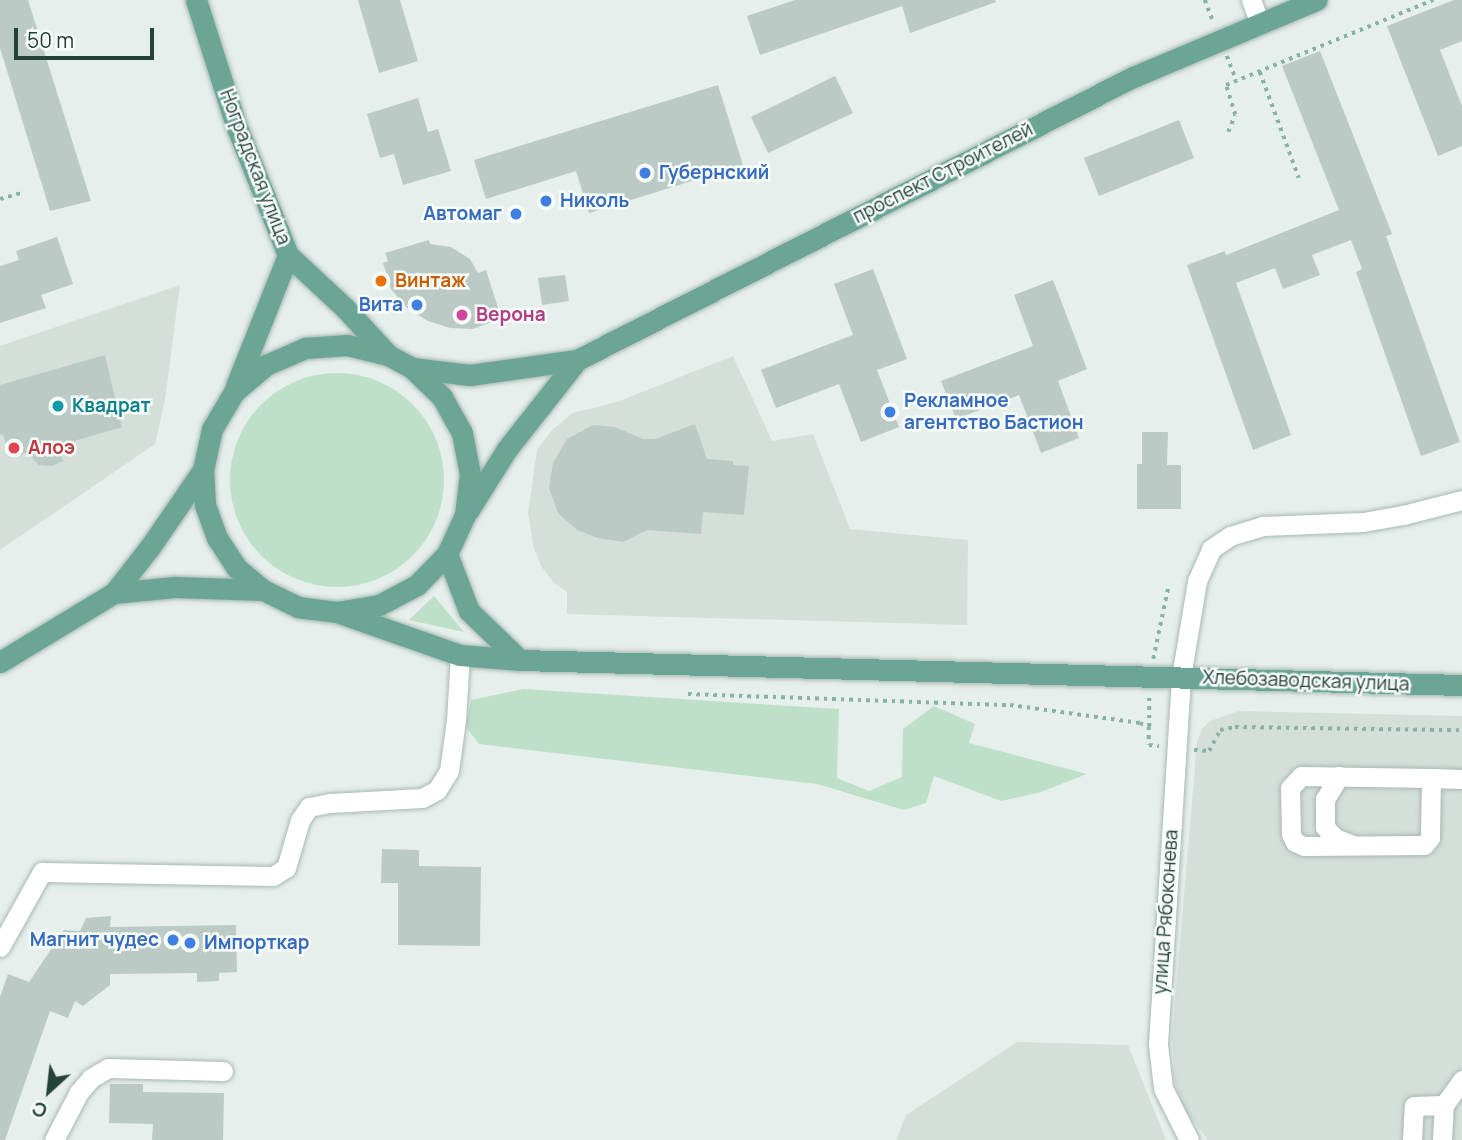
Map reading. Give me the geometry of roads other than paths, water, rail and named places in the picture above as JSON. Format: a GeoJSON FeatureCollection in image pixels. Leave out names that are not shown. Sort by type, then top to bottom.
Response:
{"type":"FeatureCollection","features":[{"type":"Feature","properties":{"kind":"main road","name":"Ноградская улица"},"geometry":{"type":"LineString","coordinates":[[196,0],[236,125],[288,255]]}},
{"type":"Feature","properties":{"kind":"main road","name":"проспект Строителей"},"geometry":{"type":"LineString","coordinates":[[577,360],[1133,76],[1316,0]]}},
{"type":"Feature","properties":{"kind":"main road"},"geometry":{"type":"LineString","coordinates":[[388,355],[345,307],[288,255],[234,393],[212,429],[203,470],[205,505],[217,538],[236,567],[263,590],[298,607],[337,612],[460,655],[520,660]]}},
{"type":"Feature","properties":{"kind":"main road"},"geometry":{"type":"LineString","coordinates":[[234,393],[266,365],[305,348],[347,345],[388,355],[412,368],[442,397],[462,433],[470,474],[466,515]]}},
{"type":"Feature","properties":{"kind":"main road"},"geometry":{"type":"LineString","coordinates":[[412,368],[470,375],[577,360]]}},
{"type":"Feature","properties":{"kind":"main road"},"geometry":{"type":"LineString","coordinates":[[337,612],[379,605],[417,585],[447,554],[466,515],[507,449],[577,360]]}},
{"type":"Feature","properties":{"kind":"main road"},"geometry":{"type":"LineString","coordinates":[[0,662],[114,593],[150,547],[203,470]]}},
{"type":"Feature","properties":{"kind":"main road"},"geometry":{"type":"LineString","coordinates":[[447,554],[469,611],[520,660]]}},
{"type":"Feature","properties":{"kind":"main road"},"geometry":{"type":"LineString","coordinates":[[114,593],[175,587],[263,590]]}},
{"type":"Feature","properties":{"kind":"main road","name":"Хлебозаводская улица"},"geometry":{"type":"LineString","coordinates":[[520,660],[1462,685]]}},
{"type":"Feature","properties":{"kind":"street"},"geometry":{"type":"LineString","coordinates":[[1251,0],[1259,23]]}},
{"type":"Feature","properties":{"kind":"street","name":"улица Рябоконева"},"geometry":{"type":"LineString","coordinates":[[1189,1140],[1163,1088],[1158,1044],[1181,677],[1197,582],[1211,549],[1230,536],[1262,526],[1390,517],[1462,500]]}},
{"type":"Feature","properties":{"kind":"street"},"geometry":{"type":"LineString","coordinates":[[0,947],[42,872],[273,876],[286,868],[300,820],[309,807],[330,803],[422,798],[437,790],[449,771],[456,720],[460,655]]}},
{"type":"Feature","properties":{"kind":"street"},"geometry":{"type":"LineString","coordinates":[[1431,778],[1430,838],[1424,845],[1304,846],[1295,842],[1291,834],[1290,788],[1301,776],[1339,776],[1431,778],[1462,779]]}},
{"type":"Feature","properties":{"kind":"street"},"geometry":{"type":"LineString","coordinates":[[1339,776],[1325,799],[1325,827],[1335,838],[1357,847]]}},
{"type":"Feature","properties":{"kind":"street"},"geometry":{"type":"LineString","coordinates":[[54,1140],[79,1092],[91,1078],[108,1068],[223,1072]]}},
{"type":"Feature","properties":{"kind":"street"},"geometry":{"type":"LineString","coordinates":[[1442,1140],[1444,1105],[1462,1080]]}},
{"type":"Feature","properties":{"kind":"street"},"geometry":{"type":"LineString","coordinates":[[1412,1140],[1413,1106],[1444,1105]]}},
{"type":"Feature","properties":{"kind":"place","name":"Губернский"},"geometry":{"type":"Point","coordinates":[645,173]}},
{"type":"Feature","properties":{"kind":"place","name":"Николь"},"geometry":{"type":"Point","coordinates":[546,201]}},
{"type":"Feature","properties":{"kind":"place","name":"Автомаг"},"geometry":{"type":"Point","coordinates":[516,214]}},
{"type":"Feature","properties":{"kind":"place","name":"Винтаж"},"geometry":{"type":"Point","coordinates":[381,281]}},
{"type":"Feature","properties":{"kind":"place","name":"Вита"},"geometry":{"type":"Point","coordinates":[417,305]}},
{"type":"Feature","properties":{"kind":"place","name":"Верона"},"geometry":{"type":"Point","coordinates":[462,315]}},
{"type":"Feature","properties":{"kind":"place","name":"Квадрат"},"geometry":{"type":"Point","coordinates":[58,406]}},
{"type":"Feature","properties":{"kind":"place","name":"Рекламное агентство Бастион"},"geometry":{"type":"Point","coordinates":[890,412]}},
{"type":"Feature","properties":{"kind":"place","name":"Алоэ"},"geometry":{"type":"Point","coordinates":[14,448]}},
{"type":"Feature","properties":{"kind":"place","name":"Магнит чудес"},"geometry":{"type":"Point","coordinates":[173,940]}},
{"type":"Feature","properties":{"kind":"place","name":"Импорткар"},"geometry":{"type":"Point","coordinates":[190,943]}}]}
